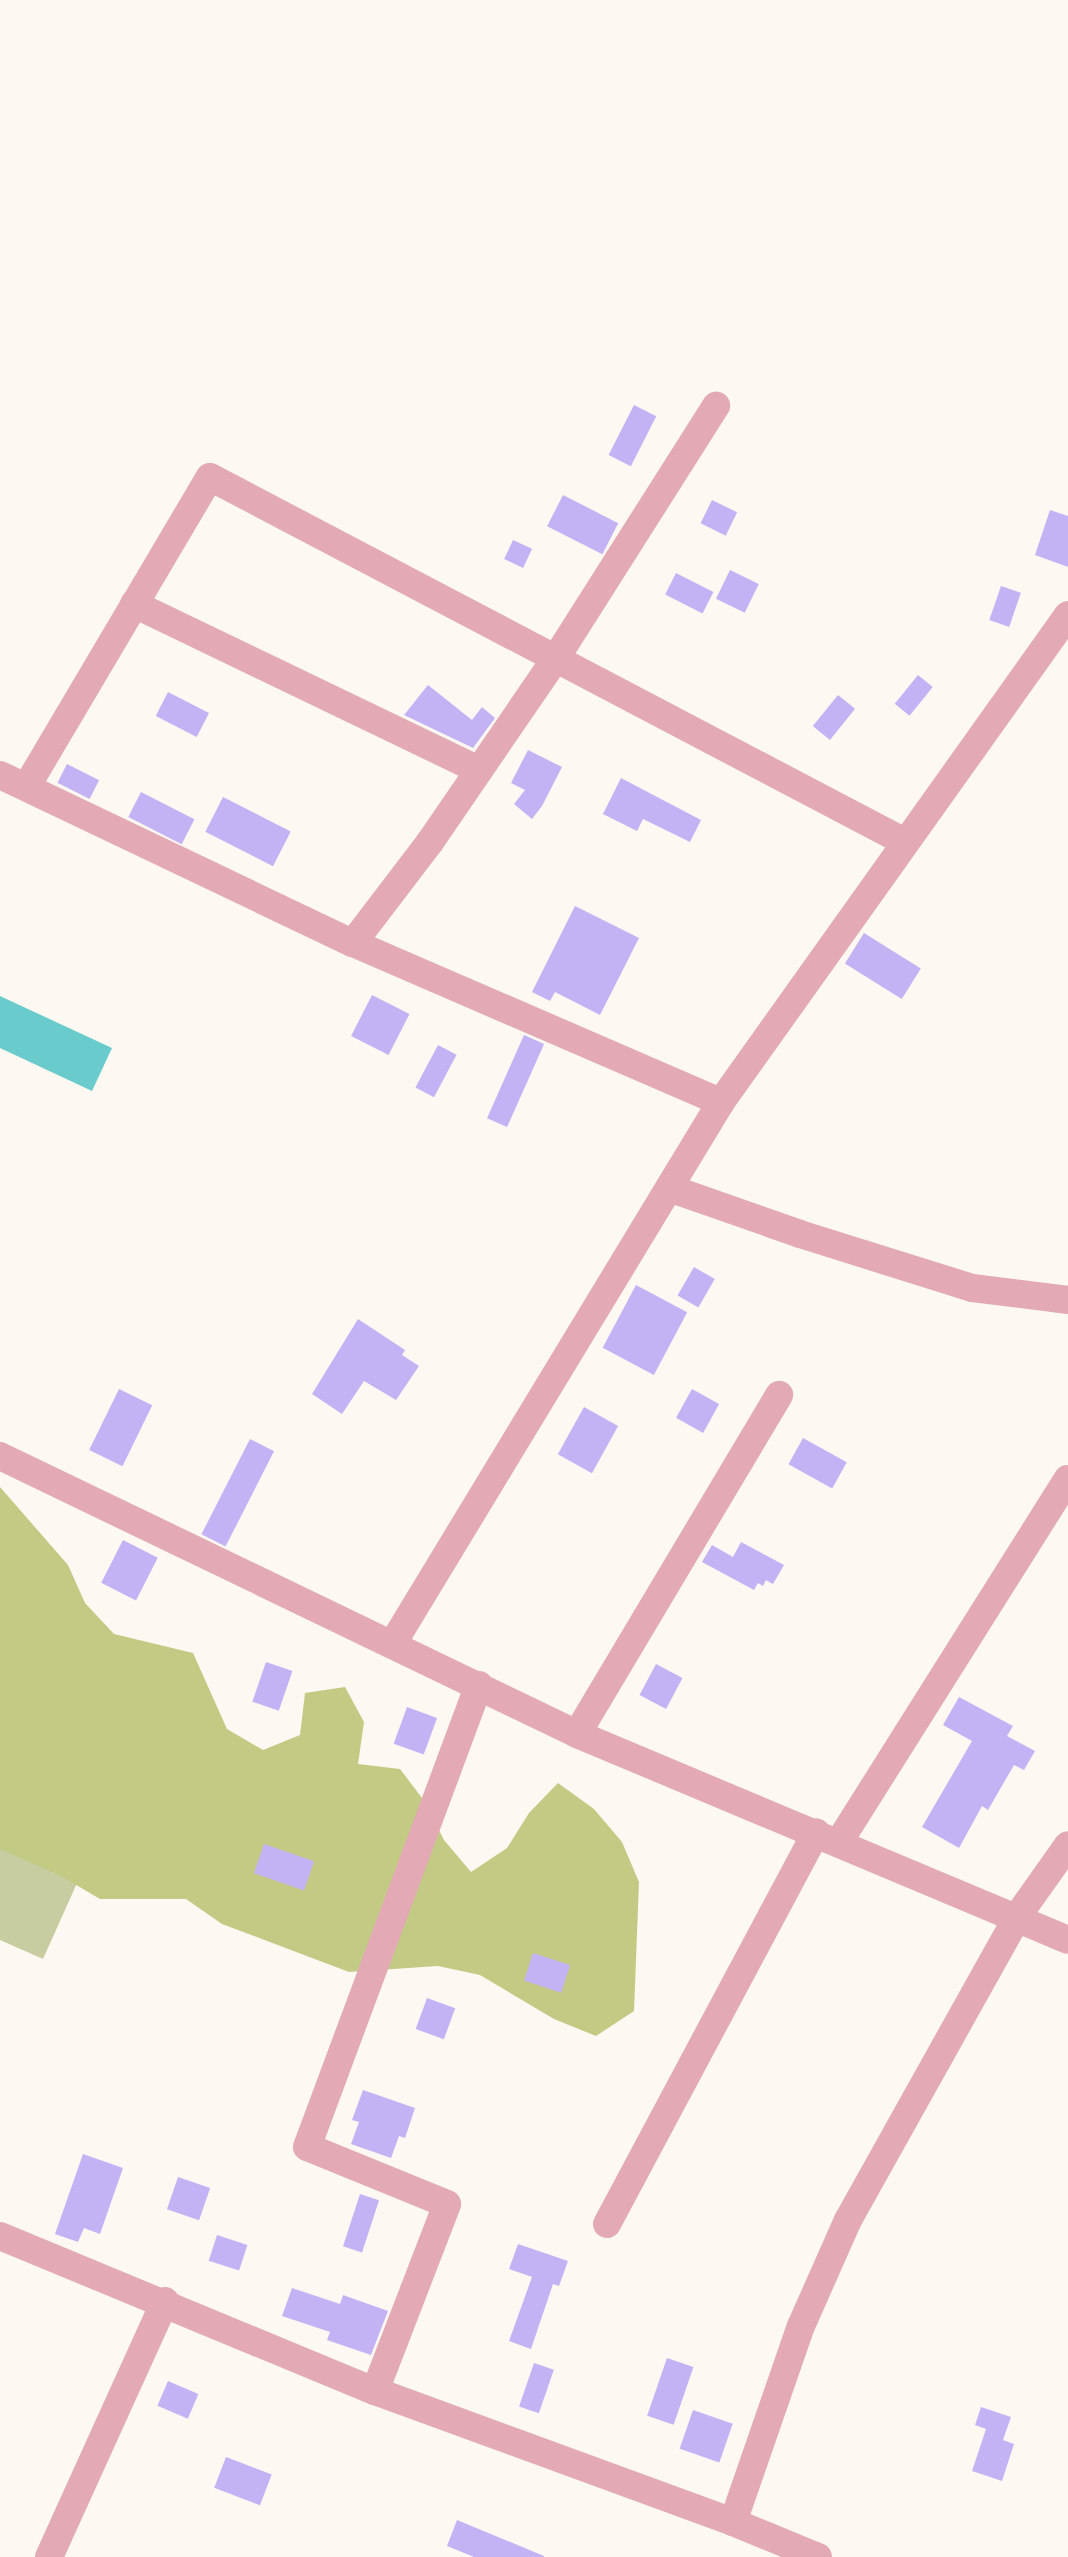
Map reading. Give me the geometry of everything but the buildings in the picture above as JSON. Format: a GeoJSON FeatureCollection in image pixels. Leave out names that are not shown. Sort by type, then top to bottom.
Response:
{"type":"FeatureCollection","features":[{"type":"Feature","properties":{"kind":"street"},"geometry":{"type":"LineString","coordinates":[[353,943],[430,842],[556,658],[716,406]]}},
{"type":"Feature","properties":{"kind":"street"},"geometry":{"type":"LineString","coordinates":[[27,786],[210,477],[903,841]]}},
{"type":"Feature","properties":{"kind":"street"},"geometry":{"type":"LineString","coordinates":[[134,604],[479,770]]}},
{"type":"Feature","properties":{"kind":"street"},"geometry":{"type":"LineString","coordinates":[[393,1643],[721,1102],[903,841],[1068,615]]}},
{"type":"Feature","properties":{"kind":"street"},"geometry":{"type":"LineString","coordinates":[[0,775],[353,943],[721,1102]]}},
{"type":"Feature","properties":{"kind":"street"},"geometry":{"type":"LineString","coordinates":[[669,1188],[800,1234],[972,1288],[1068,1300]]}},
{"type":"Feature","properties":{"kind":"street"},"geometry":{"type":"LineString","coordinates":[[577,1734],[779,1395]]}},
{"type":"Feature","properties":{"kind":"street"},"geometry":{"type":"LineString","coordinates":[[0,1456],[577,1734],[1068,1940]]}},
{"type":"Feature","properties":{"kind":"street"},"geometry":{"type":"LineString","coordinates":[[607,2224],[828,1837],[1068,1479]]}},
{"type":"Feature","properties":{"kind":"street"},"geometry":{"type":"LineString","coordinates":[[375,2391],[447,2204],[307,2147],[479,1685]]}},
{"type":"Feature","properties":{"kind":"street"},"geometry":{"type":"LineString","coordinates":[[733,2522],[801,2326],[848,2220],[1017,1917],[1068,1845]]}},
{"type":"Feature","properties":{"kind":"street"},"geometry":{"type":"LineString","coordinates":[[0,2236],[165,2301],[375,2391],[733,2522],[818,2557]]}},
{"type":"Feature","properties":{"kind":"street"},"geometry":{"type":"LineString","coordinates":[[49,2557],[165,2301]]}},
{"type":"Feature","properties":{"kind":"green space"},"geometry":{"type":"Polygon","coordinates":[[[0,1487],[68,1565],[85,1603],[114,1634],[193,1653],[227,1729],[263,1750],[300,1735],[305,1693],[345,1687],[364,1722],[358,1764],[400,1769],[425,1802],[444,1840],[471,1872],[507,1848],[529,1813],[558,1783],[594,1809],[622,1842],[639,1882],[634,2011],[596,2036],[554,2019],[480,1975],[438,1966],[349,1972],[222,1924],[186,1899],[100,1899],[61,1876],[0,1849],[0,1487]]]}},
{"type":"Feature","properties":{"kind":"green space"},"geometry":{"type":"Polygon","coordinates":[[[0,1802],[95,1843],[43,1959],[0,1940],[0,1802]]]}},
{"type":"Feature","properties":{"kind":"water"},"geometry":{"type":"Polygon","coordinates":[[[0,996],[112,1048],[92,1091],[0,1048],[0,996]]]}}]}
